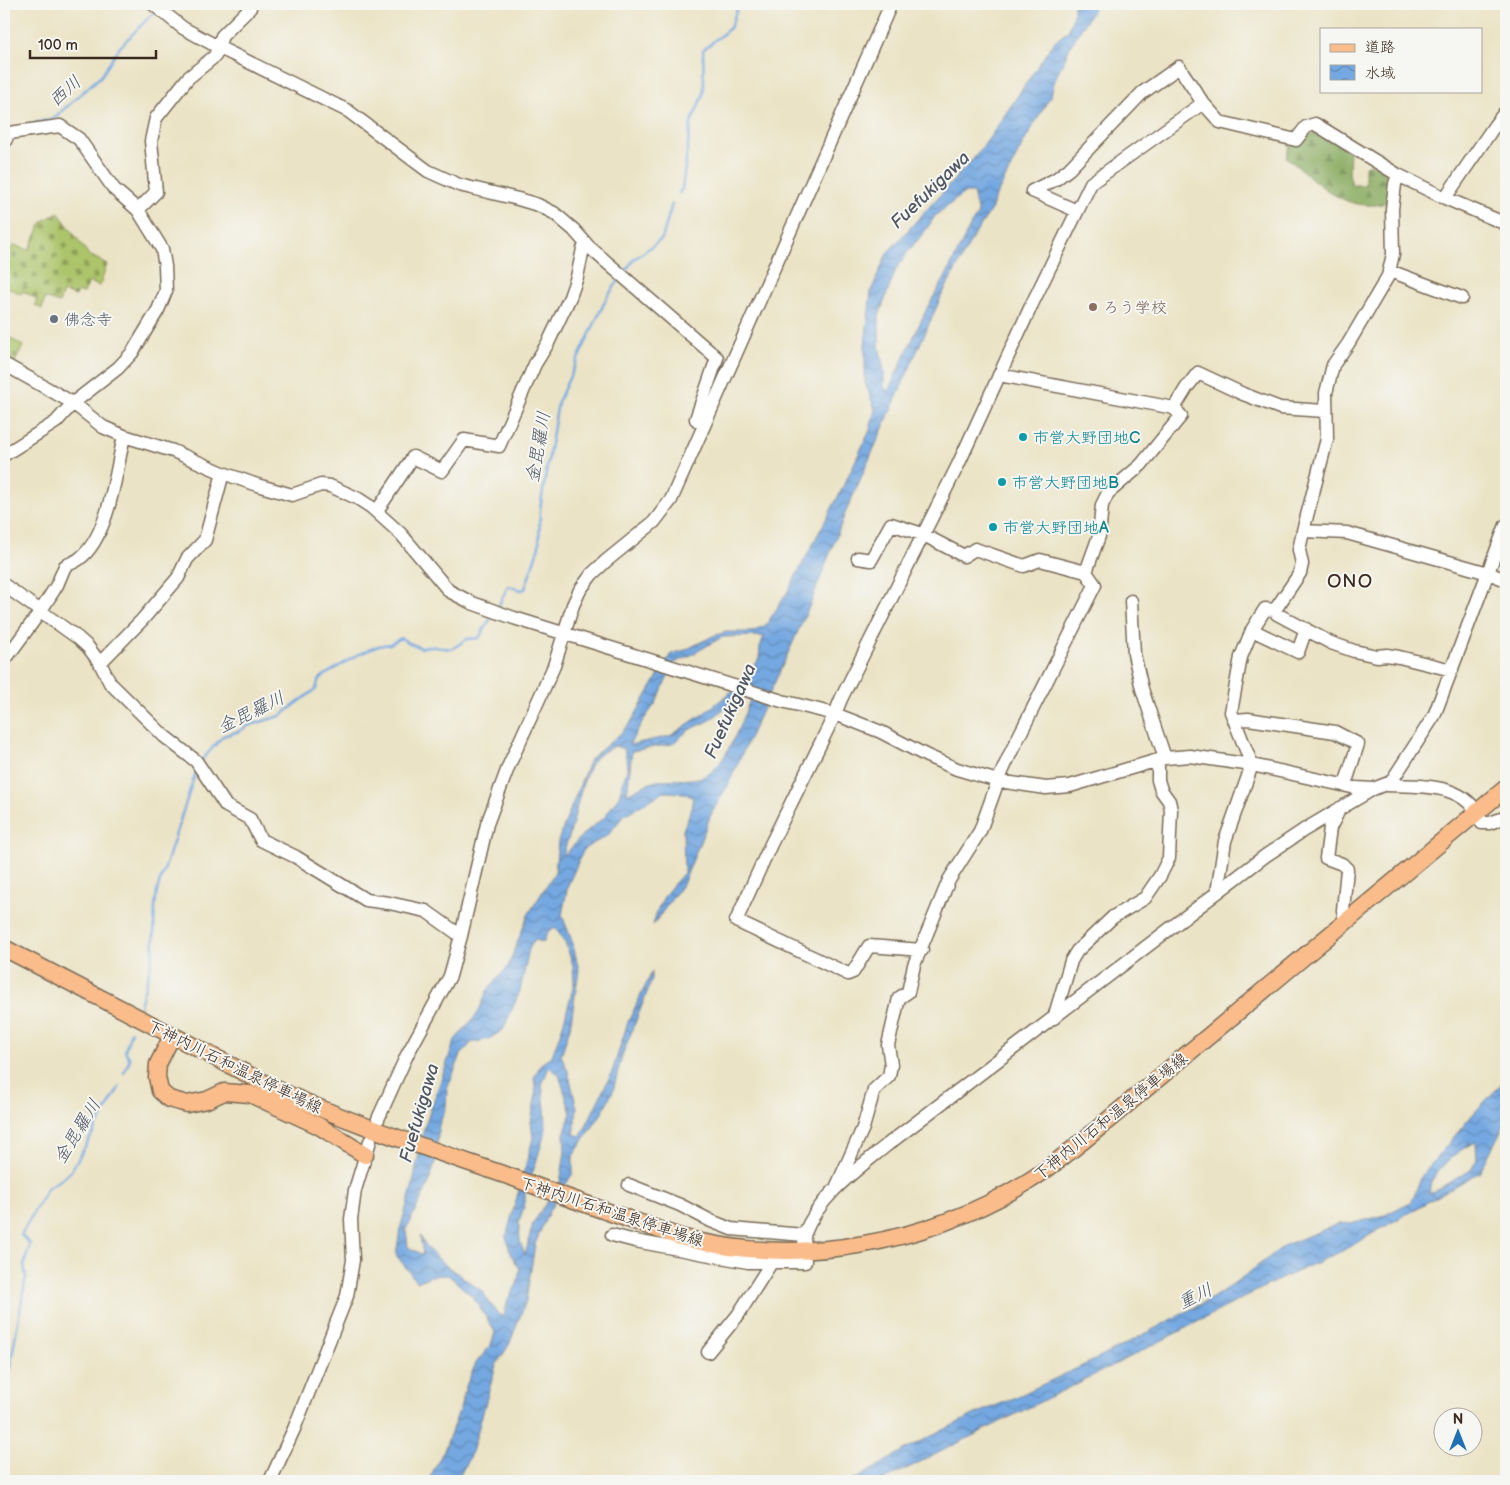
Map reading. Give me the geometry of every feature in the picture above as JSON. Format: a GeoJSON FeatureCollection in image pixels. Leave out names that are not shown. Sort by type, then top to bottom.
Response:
{"type":"FeatureCollection","features":[{"type":"Feature","properties":{"kind":"main road","name":"下神内川石和温泉停車場線"},"geometry":{"type":"LineString","coordinates":[[4,948],[313,1107],[405,1140],[683,1238],[740,1249],[805,1242],[843,1248],[898,1238],[972,1212],[1031,1180],[1076,1147],[1506,788]]}},
{"type":"Feature","properties":{"kind":"main road"},"geometry":{"type":"LineString","coordinates":[[172,1036],[158,1064],[157,1077],[160,1091],[169,1099],[187,1104],[207,1100],[224,1092],[250,1094],[368,1148]]}},
{"type":"Feature","properties":{"kind":"street"},"geometry":{"type":"LineString","coordinates":[[153,4],[183,28],[348,111],[428,171],[459,185],[518,199],[538,205],[554,213],[574,230],[588,246],[716,358],[696,419],[704,426]]}},
{"type":"Feature","properties":{"kind":"street"},"geometry":{"type":"LineString","coordinates":[[138,210],[156,192],[151,141],[156,118],[188,78],[215,56],[222,36],[250,8],[250,4]]}},
{"type":"Feature","properties":{"kind":"street"},"geometry":{"type":"LineString","coordinates":[[378,1119],[407,1055],[450,976],[487,824],[509,765],[554,666],[573,605],[580,590],[592,574],[654,522],[671,500],[891,4]]}},
{"type":"Feature","properties":{"kind":"street"},"geometry":{"type":"LineString","coordinates":[[1077,211],[1032,191],[1056,179],[1069,169],[1142,93],[1179,67],[1203,103],[1220,122],[1296,140],[1306,127],[1315,124],[1398,175],[1445,198],[1506,224]]}},
{"type":"Feature","properties":{"kind":"street"},"geometry":{"type":"LineString","coordinates":[[922,950],[869,946],[853,972],[848,974],[736,921],[841,699],[922,534],[958,466],[1032,304],[1092,183],[1203,103]]}},
{"type":"Feature","properties":{"kind":"street"},"geometry":{"type":"LineString","coordinates":[[1445,198],[1506,111]]}},
{"type":"Feature","properties":{"kind":"street"},"geometry":{"type":"LineString","coordinates":[[4,143],[10,133],[60,126],[79,139],[114,189],[138,210],[162,249],[166,291],[158,310],[132,354],[118,368],[73,403],[56,422],[4,455]]}},
{"type":"Feature","properties":{"kind":"street"},"geometry":{"type":"LineString","coordinates":[[1275,610],[1300,572],[1302,564],[1300,550],[1303,531],[1327,440],[1326,393],[1333,364],[1353,336],[1390,270],[1393,254],[1392,209],[1398,175]]}},
{"type":"Feature","properties":{"kind":"street"},"geometry":{"type":"LineString","coordinates":[[377,512],[413,457],[442,470],[464,440],[499,446],[535,364],[548,343],[570,297],[577,277],[583,249],[588,246]]}},
{"type":"Feature","properties":{"kind":"street"},"geometry":{"type":"LineString","coordinates":[[1390,270],[1462,298]]}},
{"type":"Feature","properties":{"kind":"street"},"geometry":{"type":"LineString","coordinates":[[4,364],[73,403],[103,427],[124,436],[173,451],[223,473],[292,495],[321,485],[330,486],[357,498],[377,512],[402,534],[449,590],[472,603],[514,618],[782,701],[835,714],[881,732],[957,769],[998,781],[1046,788],[1070,786],[1161,759],[1190,756],[1252,765],[1345,785],[1373,789]]}},
{"type":"Feature","properties":{"kind":"street"},"geometry":{"type":"LineString","coordinates":[[1174,408],[1198,373],[1243,394],[1280,408],[1326,411]]}},
{"type":"Feature","properties":{"kind":"street"},"geometry":{"type":"LineString","coordinates":[[999,375],[1174,408],[1181,416],[1141,465],[1108,493],[1102,505],[1099,536],[1086,572]]}},
{"type":"Feature","properties":{"kind":"street"},"geometry":{"type":"LineString","coordinates":[[4,660],[40,612],[57,585],[64,566],[78,560],[91,547],[99,535],[108,508],[124,436]]}},
{"type":"Feature","properties":{"kind":"street"},"geometry":{"type":"LineString","coordinates":[[100,663],[178,578],[187,559],[205,540],[223,473]]}},
{"type":"Feature","properties":{"kind":"street"},"geometry":{"type":"LineString","coordinates":[[836,1188],[863,1128],[874,1090],[889,1076],[891,1065],[888,1044],[899,998],[908,992],[914,965],[922,950],[950,880],[980,831],[998,781],[1011,752],[1095,585],[1086,572],[1040,560],[1024,566],[976,549],[964,556],[922,534],[891,524],[871,560],[858,558]]}},
{"type":"Feature","properties":{"kind":"street"},"geometry":{"type":"LineString","coordinates":[[612,1235],[748,1262],[805,1262],[805,1242],[810,1221],[818,1208],[836,1188],[887,1146],[1266,856],[1340,808],[1373,789],[1391,782],[1434,716],[1506,525]]}},
{"type":"Feature","properties":{"kind":"street"},"geometry":{"type":"LineString","coordinates":[[1303,531],[1347,533],[1488,572],[1506,580]]}},
{"type":"Feature","properties":{"kind":"street"},"geometry":{"type":"LineString","coordinates":[[4,585],[88,647],[100,663],[110,683],[164,736],[196,761],[226,806],[250,819],[261,840],[296,857],[366,900],[426,911],[461,936]]}},
{"type":"Feature","properties":{"kind":"street"},"geometry":{"type":"LineString","coordinates":[[1054,1018],[1071,962],[1077,951],[1113,917],[1145,898],[1160,876],[1169,858],[1172,810],[1169,801],[1161,790],[1158,780],[1161,759],[1134,654],[1131,601]]}},
{"type":"Feature","properties":{"kind":"street"},"geometry":{"type":"LineString","coordinates":[[1216,893],[1226,842],[1252,765],[1231,712],[1232,706],[1241,657],[1252,630],[1265,609],[1275,610],[1277,614],[1331,643],[1354,651],[1376,656],[1399,657],[1452,670]]}},
{"type":"Feature","properties":{"kind":"street"},"geometry":{"type":"LineString","coordinates":[[1252,630],[1298,652],[1306,629]]}},
{"type":"Feature","properties":{"kind":"street"},"geometry":{"type":"LineString","coordinates":[[1234,720],[1248,718],[1319,729],[1335,732],[1353,740],[1358,744],[1345,785]]}},
{"type":"Feature","properties":{"kind":"street"},"geometry":{"type":"LineString","coordinates":[[1386,785],[1424,786],[1446,790],[1468,801],[1478,811],[1482,823],[1490,823],[1506,818]]}},
{"type":"Feature","properties":{"kind":"street"},"geometry":{"type":"LineString","coordinates":[[1340,808],[1330,828],[1326,858],[1342,864],[1347,869],[1343,910],[1345,922]]}},
{"type":"Feature","properties":{"kind":"street"},"geometry":{"type":"LineString","coordinates":[[270,1481],[309,1394],[347,1296],[353,1260],[351,1219],[368,1148]]}},
{"type":"Feature","properties":{"kind":"street"},"geometry":{"type":"LineString","coordinates":[[629,1185],[680,1204],[711,1221],[731,1229],[805,1242]]}},
{"type":"Feature","properties":{"kind":"street"},"geometry":{"type":"LineString","coordinates":[[708,1352],[738,1315],[771,1263]]}},
{"type":"Feature","properties":{"kind":"green space"},"geometry":{"type":"Polygon","coordinates":[[[1310,134],[1324,134],[1350,152],[1349,173],[1352,185],[1365,185],[1365,166],[1371,164],[1391,176],[1386,203],[1369,205],[1356,204],[1344,200],[1324,188],[1286,157],[1291,142],[1299,144],[1310,134]]]}},
{"type":"Feature","properties":{"kind":"green space"},"geometry":{"type":"Polygon","coordinates":[[[58,212],[89,255],[107,264],[100,286],[89,282],[84,293],[78,292],[76,296],[63,292],[59,303],[45,298],[42,309],[35,305],[37,299],[23,291],[21,294],[4,286],[4,257],[14,245],[29,250],[42,222],[58,212]]]}},
{"type":"Feature","properties":{"kind":"green space"},"geometry":{"type":"Polygon","coordinates":[[[4,334],[23,346],[14,364],[4,358],[4,334]]]}},
{"type":"Feature","properties":{"kind":"water"},"geometry":{"type":"Polygon","coordinates":[[[1074,4],[1097,4],[1071,45],[1055,79],[1051,95],[1024,142],[994,200],[992,208],[972,239],[941,297],[845,514],[810,605],[727,787],[712,812],[684,882],[653,925],[664,896],[684,873],[683,830],[693,798],[684,793],[664,792],[624,815],[608,835],[584,849],[568,885],[562,915],[572,941],[579,970],[570,1028],[561,1055],[568,1071],[577,1108],[574,1134],[581,1136],[612,1072],[628,1022],[652,972],[652,980],[622,1056],[613,1091],[602,1113],[573,1156],[573,1173],[549,1211],[535,1244],[526,1301],[509,1345],[496,1365],[472,1452],[457,1481],[428,1481],[445,1448],[466,1386],[476,1363],[491,1345],[495,1332],[473,1297],[448,1275],[430,1276],[417,1282],[396,1255],[400,1229],[412,1188],[424,1128],[455,1040],[478,1013],[488,989],[508,967],[528,915],[555,872],[558,841],[590,759],[619,735],[631,722],[671,654],[726,632],[752,632],[766,625],[787,593],[842,489],[870,430],[875,409],[865,383],[865,345],[871,291],[887,253],[974,158],[1053,43],[1069,30],[1074,12],[1074,4]],[[964,193],[935,216],[896,269],[879,316],[879,345],[884,371],[884,387],[888,391],[928,306],[945,278],[971,224],[978,214],[973,193],[964,193]],[[764,636],[722,637],[674,663],[656,703],[642,722],[629,745],[670,736],[726,696],[749,674],[759,659],[760,647],[764,636]],[[744,696],[732,702],[709,721],[689,730],[672,744],[632,751],[627,794],[657,781],[694,779],[705,776],[712,771],[726,754],[738,731],[750,700],[744,696]],[[615,746],[602,753],[590,765],[580,793],[564,856],[584,833],[604,818],[619,796],[628,766],[624,749],[615,746]],[[556,928],[548,931],[543,943],[535,939],[529,949],[520,991],[503,1030],[489,1039],[471,1043],[461,1055],[447,1089],[446,1107],[439,1125],[435,1163],[428,1185],[406,1229],[408,1247],[423,1255],[420,1236],[429,1250],[445,1265],[482,1291],[496,1312],[504,1317],[508,1299],[517,1284],[520,1269],[511,1255],[506,1237],[533,1138],[531,1122],[536,1094],[534,1078],[541,1064],[552,1056],[574,984],[573,965],[566,945],[556,928]],[[549,1067],[542,1085],[546,1129],[525,1193],[525,1203],[519,1222],[520,1241],[525,1255],[533,1223],[560,1183],[565,1151],[564,1134],[571,1113],[559,1075],[549,1067]]]}},
{"type":"Feature","properties":{"kind":"water"},"geometry":{"type":"Polygon","coordinates":[[[1506,1079],[1506,1121],[1480,1172],[1342,1251],[1270,1284],[1138,1353],[882,1481],[848,1481],[860,1477],[904,1450],[973,1415],[1101,1357],[1214,1297],[1285,1245],[1338,1224],[1358,1222],[1385,1215],[1412,1201],[1422,1175],[1474,1113],[1506,1079]],[[1476,1142],[1457,1153],[1439,1170],[1431,1182],[1429,1194],[1471,1170],[1477,1159],[1476,1142]]]}},
{"type":"Feature","properties":{"kind":"waterway","name":"金毘羅川"},"geometry":{"type":"LineString","coordinates":[[679,193],[682,189],[691,123],[703,95],[703,50],[730,28],[739,4]]}},
{"type":"Feature","properties":{"kind":"waterway","name":"西川"},"geometry":{"type":"LineString","coordinates":[[35,123],[53,119],[101,76],[120,47],[154,12]]}},
{"type":"Feature","properties":{"kind":"waterway","name":"西川"},"geometry":{"type":"LineString","coordinates":[[4,157],[9,145]]}},
{"type":"Feature","properties":{"kind":"waterway","name":"金毘羅川"},"geometry":{"type":"LineString","coordinates":[[627,269],[634,259],[662,239],[672,204]]}},
{"type":"Feature","properties":{"kind":"waterway","name":"金毘羅川"},"geometry":{"type":"LineString","coordinates":[[498,607],[508,586],[521,590],[525,589],[539,546],[540,509],[558,402],[607,297],[619,280]]}},
{"type":"Feature","properties":{"kind":"waterway","name":"金毘羅川"},"geometry":{"type":"LineString","coordinates":[[201,761],[223,736],[280,716],[316,689],[322,677],[357,655],[378,646],[390,644],[401,638],[421,648],[427,646],[452,649],[467,639],[479,638],[492,616]]}},
{"type":"Feature","properties":{"kind":"waterway","name":"金毘羅川"},"geometry":{"type":"LineString","coordinates":[[140,1006],[152,959],[157,891],[196,771]]}},
{"type":"Feature","properties":{"kind":"waterway","name":"金毘羅川"},"geometry":{"type":"LineString","coordinates":[[124,1073],[130,1059],[125,1051],[131,1031]]}},
{"type":"Feature","properties":{"kind":"waterway","name":"金毘羅川"},"geometry":{"type":"LineString","coordinates":[[4,1380],[10,1367],[26,1277],[24,1265],[30,1244],[21,1235],[48,1187],[71,1171],[120,1086]]}},
{"type":"Feature","properties":{"kind":"place","name":"ろう学校"},"geometry":{"type":"Point","coordinates":[1093,307]}},
{"type":"Feature","properties":{"kind":"place","name":"佛念寺"},"geometry":{"type":"Point","coordinates":[54,319]}},
{"type":"Feature","properties":{"kind":"place","name":"市営大野団地C"},"geometry":{"type":"Point","coordinates":[1023,437]}},
{"type":"Feature","properties":{"kind":"place","name":"市営大野団地B"},"geometry":{"type":"Point","coordinates":[1002,482]}},
{"type":"Feature","properties":{"kind":"place","name":"市営大野団地A"},"geometry":{"type":"Point","coordinates":[993,527]}},
{"type":"Feature","properties":{"kind":"district","name":"ONO"},"geometry":{"type":"Point","coordinates":[1350,580]}},
{"type":"Feature","properties":{"kind":"water label","name":"Fuefukigawa"},"geometry":{"type":"Point","coordinates":[930,190]}},
{"type":"Feature","properties":{"kind":"water label","name":"Fuefukigawa"},"geometry":{"type":"Point","coordinates":[730,711]}},
{"type":"Feature","properties":{"kind":"water label","name":"Fuefukigawa"},"geometry":{"type":"Point","coordinates":[419,1113]}},
{"type":"Feature","properties":{"kind":"water label","name":"重川"},"geometry":{"type":"Point","coordinates":[1195,1296]}}]}
